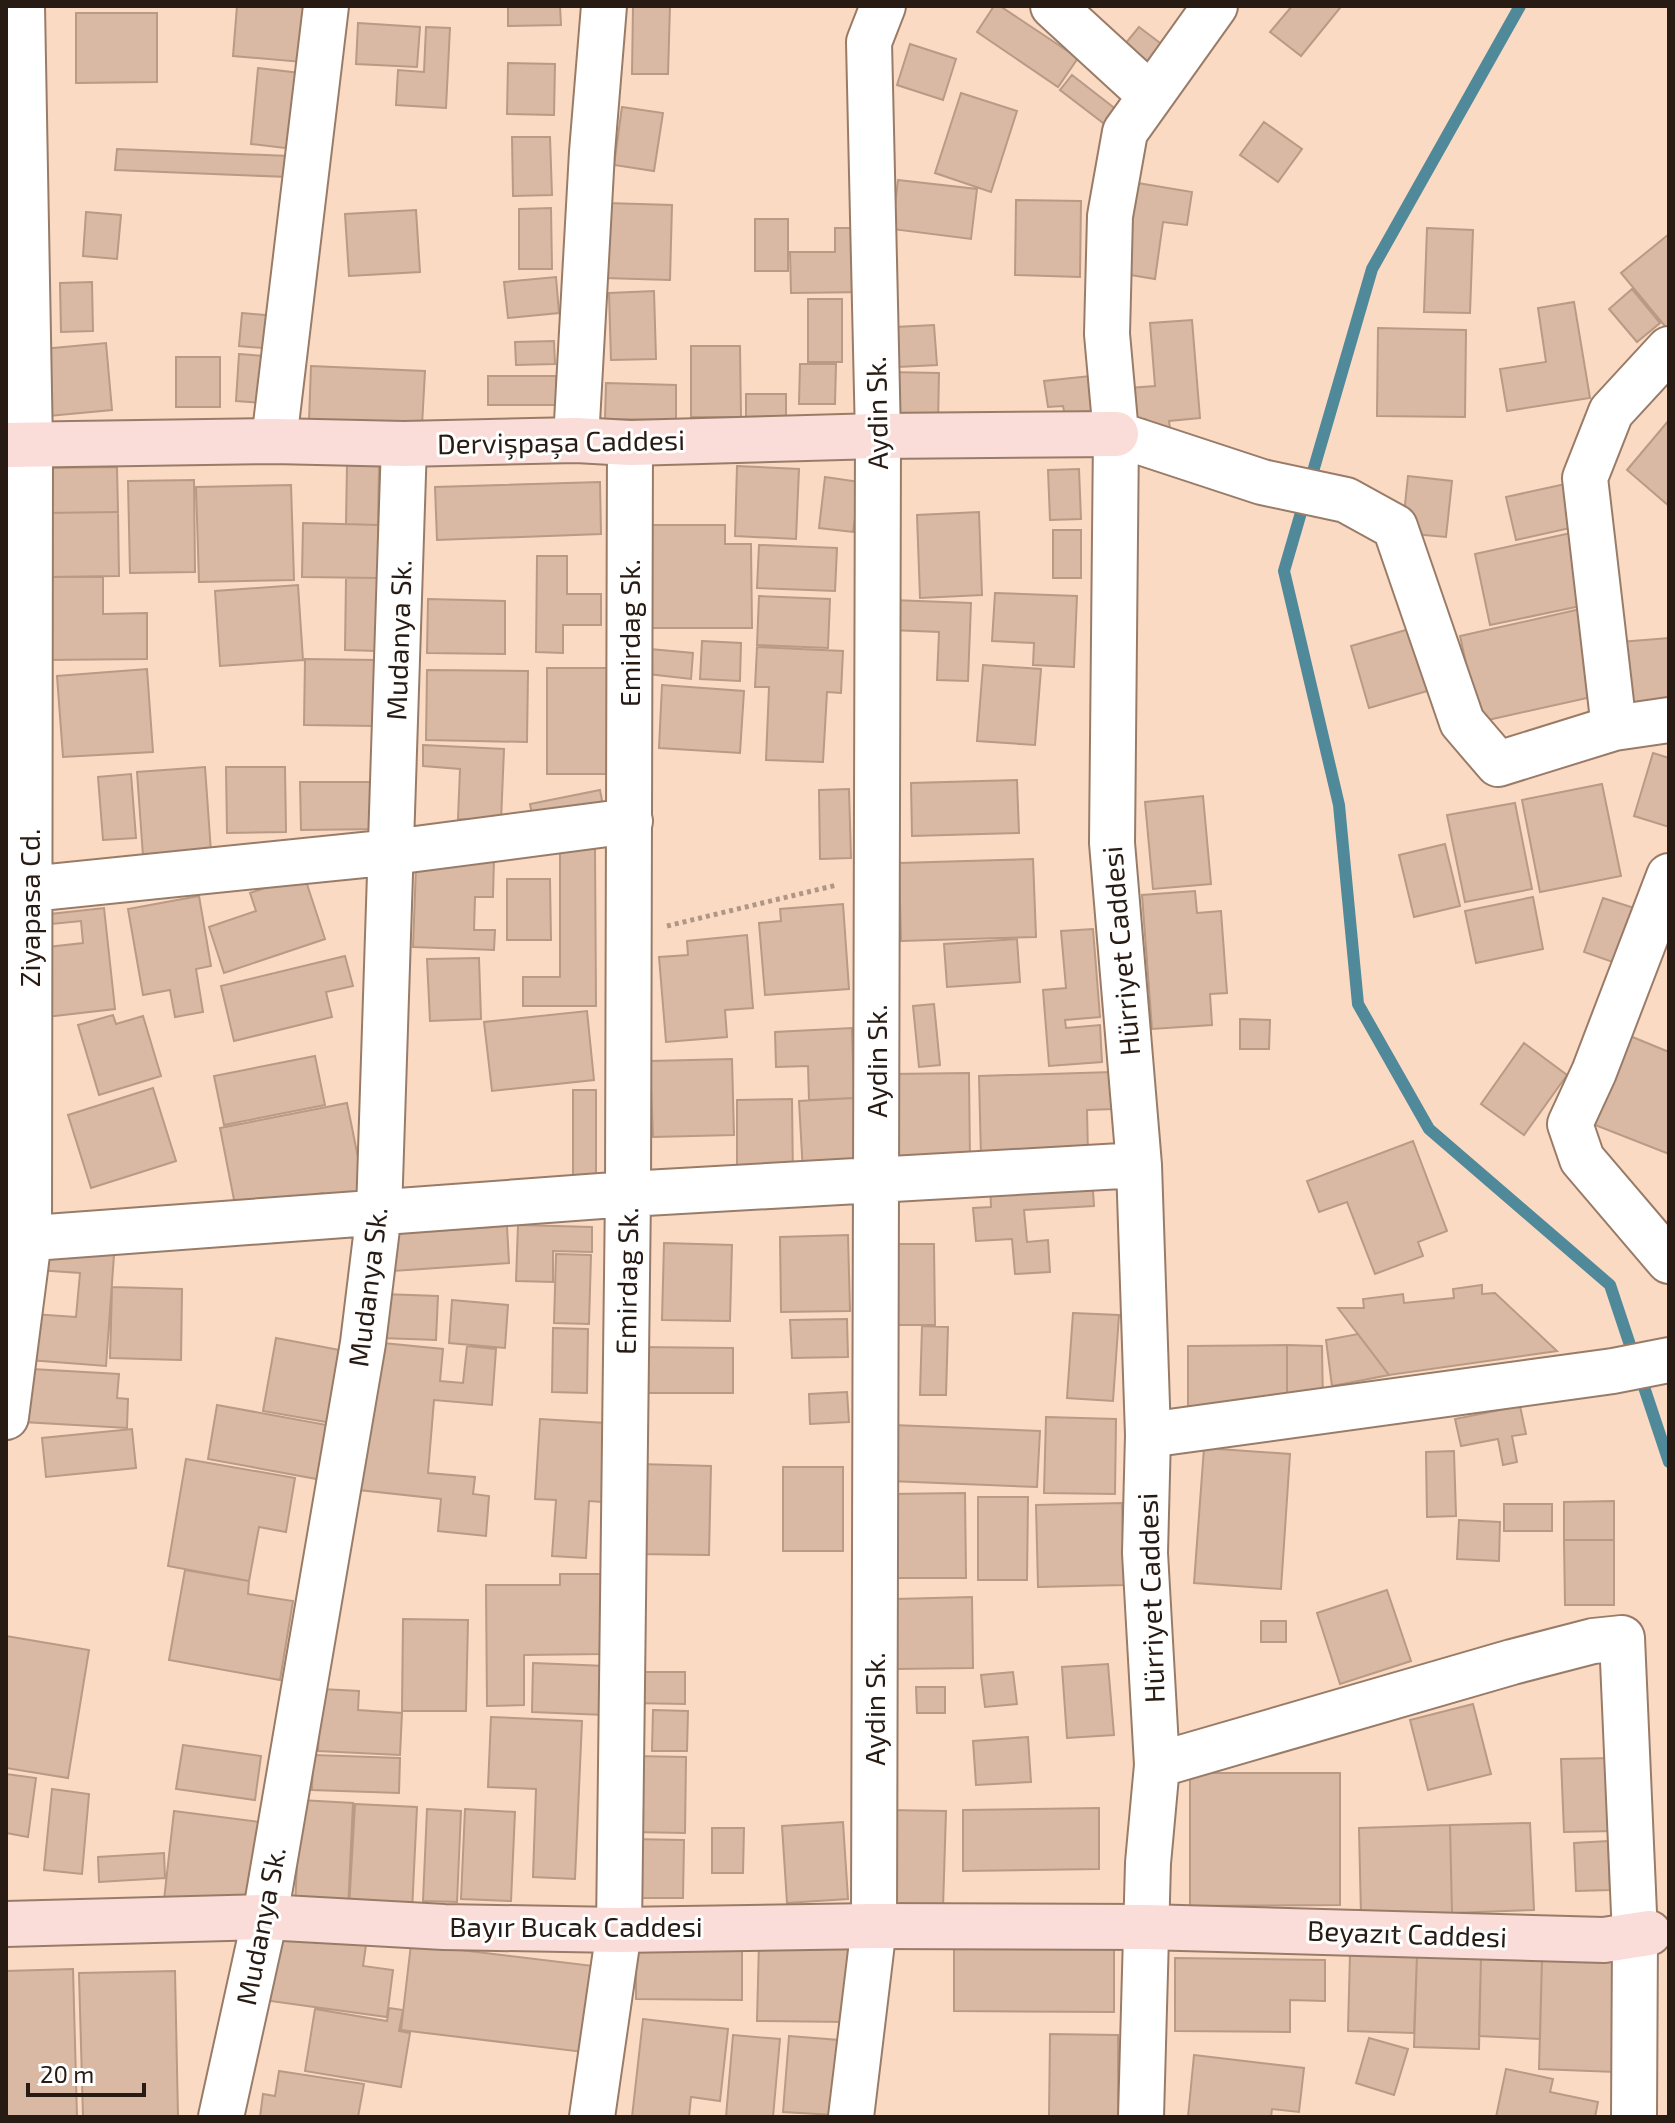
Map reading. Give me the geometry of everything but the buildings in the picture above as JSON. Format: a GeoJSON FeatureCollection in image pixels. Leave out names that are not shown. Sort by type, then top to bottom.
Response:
{"type":"FeatureCollection","features":[{"type":"Feature","properties":{"kind":"street","name":"Ziyapasa Cd."},"geometry":{"type":"LineString","coordinates":[[6,1417],[17,1240],[22,6]]}},
{"type":"Feature","properties":{"kind":"street"},"geometry":{"type":"LineString","coordinates":[[274,441],[326,6]]}},
{"type":"Feature","properties":{"kind":"street"},"geometry":{"type":"LineString","coordinates":[[576,440],[591,167],[604,6]]}},
{"type":"Feature","properties":{"kind":"street","name":"Aydin Sk."},"geometry":{"type":"LineString","coordinates":[[851,2117],[874,1926],[878,436],[869,42],[883,6]]}},
{"type":"Feature","properties":{"kind":"street"},"geometry":{"type":"LineString","coordinates":[[1053,6],[1150,95]]}},
{"type":"Feature","properties":{"kind":"street","name":"Hürriyet Caddesi"},"geometry":{"type":"LineString","coordinates":[[1141,2117],[1145,1927],[1157,1765],[1145,1553],[1148,1435],[1139,1165],[1112,843],[1116,434],[1107,334],[1110,216],[1125,132],[1215,6]]}},
{"type":"Feature","properties":{"kind":"street"},"geometry":{"type":"LineString","coordinates":[[1614,728],[1585,478],[1611,412],[1669,349]]}},
{"type":"Feature","properties":{"kind":"street","name":"Dervişpaşa Caddesi"},"geometry":{"type":"LineString","coordinates":[[18,446],[274,441],[404,444],[576,440],[630,443],[878,436],[1116,434]]}},
{"type":"Feature","properties":{"kind":"street"},"geometry":{"type":"LineString","coordinates":[[1116,434],[1262,482],[1346,500],[1395,527],[1462,722],[1498,764],[1614,728],[1669,720]]}},
{"type":"Feature","properties":{"kind":"street","name":"Emirdag Sk."},"geometry":{"type":"LineString","coordinates":[[592,2117],[619,1930],[628,1194],[630,443]]}},
{"type":"Feature","properties":{"kind":"street","name":"Mudanya Sk."},"geometry":{"type":"LineString","coordinates":[[221,2117],[265,1917],[363,1343],[379,1212],[404,444]]}},
{"type":"Feature","properties":{"kind":"street"},"geometry":{"type":"LineString","coordinates":[[18,892],[393,852],[630,821]]}},
{"type":"Feature","properties":{"kind":"street"},"geometry":{"type":"LineString","coordinates":[[1669,876],[1594,1072],[1570,1124],[1582,1159],[1669,1261]]}},
{"type":"Feature","properties":{"kind":"street"},"geometry":{"type":"LineString","coordinates":[[17,1240],[628,1194],[1139,1165]]}},
{"type":"Feature","properties":{"kind":"street"},"geometry":{"type":"LineString","coordinates":[[1148,1435],[1613,1371],[1669,1360]]}},
{"type":"Feature","properties":{"kind":"street"},"geometry":{"type":"LineString","coordinates":[[1157,1765],[1512,1662],[1593,1641],[1622,1638],[1651,1934],[1634,2117]]}},
{"type":"Feature","properties":{"kind":"street","name":"Bayır Bucak Caddesi"},"geometry":{"type":"LineString","coordinates":[[6,1924],[265,1917],[444,1927],[619,1930],[874,1926],[1145,1927]]}},
{"type":"Feature","properties":{"kind":"street","name":"Beyazıt Caddesi"},"geometry":{"type":"LineString","coordinates":[[1145,1927],[1604,1940],[1651,1934]]}},
{"type":"Feature","properties":{"kind":"path"},"geometry":{"type":"LineString","coordinates":[[628,936],[877,875]]}},
{"type":"Feature","properties":{"kind":"waterway"},"geometry":{"type":"LineString","coordinates":[[1520,6],[1372,269],[1284,571],[1339,805],[1358,1004],[1429,1129],[1610,1285],[1669,1462]]}}]}
